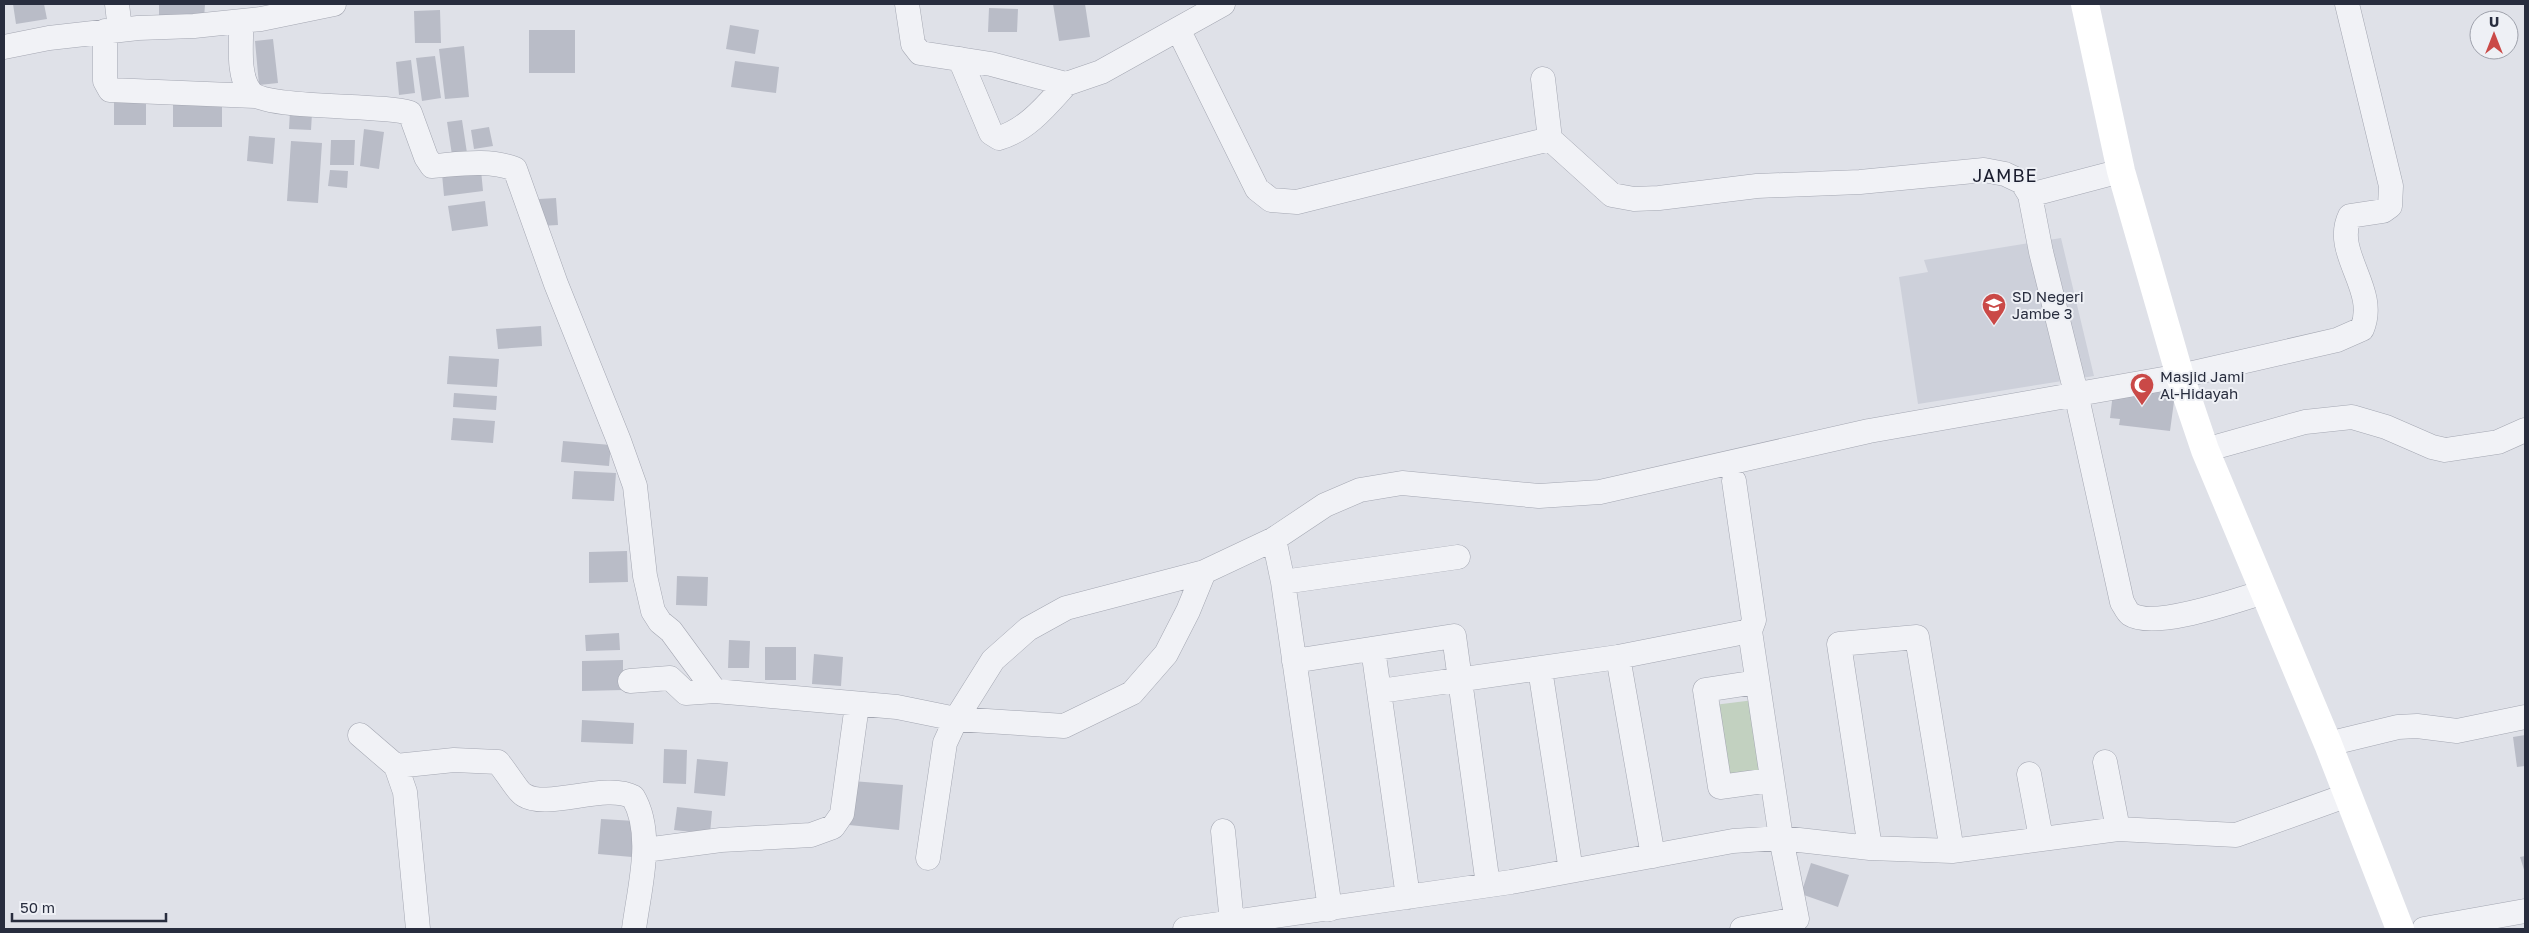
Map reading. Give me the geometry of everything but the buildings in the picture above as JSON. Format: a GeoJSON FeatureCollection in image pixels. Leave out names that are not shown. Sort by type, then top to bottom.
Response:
{"type":"FeatureCollection","features":[{"type":"Feature","properties":{"kind":"street"},"geometry":{"type":"LineString","coordinates":[[117,4],[105,81],[110,90],[255,96],[289,104],[398,109],[410,113],[426,157],[432,166],[485,163],[502,164],[515,169],[556,284],[619,440],[634,486],[645,576],[653,612],[660,622],[671,631],[715,691]]}},
{"type":"Feature","properties":{"kind":"street"},"geometry":{"type":"LineString","coordinates":[[907,4],[913,44],[920,53],[1031,73],[1066,84]]}},
{"type":"Feature","properties":{"kind":"street"},"geometry":{"type":"LineString","coordinates":[[960,59],[991,133],[999,138],[1010,135],[1038,114],[1066,84],[1101,72],[1223,4]]}},
{"type":"Feature","properties":{"kind":"street"},"geometry":{"type":"LineString","coordinates":[[2085,4],[2121,171],[2180,376],[2205,450],[2328,744],[2400,929]]}},
{"type":"Feature","properties":{"kind":"street"},"geometry":{"type":"LineString","coordinates":[[928,858],[945,742],[956,719],[993,660],[1028,629],[1066,608],[1204,572],[1274,539],[1325,505],[1360,490],[1402,483],[1539,496],[1600,492],[1869,431],[2180,376],[2337,340],[2362,329],[2367,318],[2367,305],[2345,237],[2346,225],[2350,216],[2383,211],[2390,206],[2391,186],[2347,4]]}},
{"type":"Feature","properties":{"kind":"street"},"geometry":{"type":"LineString","coordinates":[[4,47],[49,38],[113,31],[241,22],[320,5]]}},
{"type":"Feature","properties":{"kind":"street"},"geometry":{"type":"LineString","coordinates":[[241,22],[243,75],[249,91],[255,96]]}},
{"type":"Feature","properties":{"kind":"street"},"geometry":{"type":"LineString","coordinates":[[1178,29],[1257,189],[1271,200],[1297,202],[1550,139]]}},
{"type":"Feature","properties":{"kind":"street"},"geometry":{"type":"LineString","coordinates":[[1543,79],[1550,139],[1612,195],[1634,199],[1659,198],[1757,186],[1860,182],[1984,170],[2004,174],[2022,182],[2030,195],[2041,252],[2076,394],[2122,602],[2129,614],[2141,618],[2172,618],[2264,592]]}},
{"type":"Feature","properties":{"kind":"street"},"geometry":{"type":"LineString","coordinates":[[2030,195],[2121,171]]}},
{"type":"Feature","properties":{"kind":"street"},"geometry":{"type":"LineString","coordinates":[[2205,450],[2305,422],[2352,417],[2386,427],[2432,447],[2445,450],[2498,442],[2525,430]]}},
{"type":"Feature","properties":{"kind":"street"},"geometry":{"type":"LineString","coordinates":[[1734,482],[1754,620],[1750,631],[1771,780],[1780,838],[1797,919],[1742,929]]}},
{"type":"Feature","properties":{"kind":"street"},"geometry":{"type":"LineString","coordinates":[[1274,539],[1283,582],[1330,909]]}},
{"type":"Feature","properties":{"kind":"street"},"geometry":{"type":"LineString","coordinates":[[1283,582],[1458,557]]}},
{"type":"Feature","properties":{"kind":"street"},"geometry":{"type":"LineString","coordinates":[[630,681],[670,678],[683,693],[715,691],[857,705],[897,707],[956,719],[1064,726],[1132,693],[1166,654],[1188,612],[1204,572]]}},
{"type":"Feature","properties":{"kind":"street"},"geometry":{"type":"LineString","coordinates":[[1380,691],[1618,657],[1750,631]]}},
{"type":"Feature","properties":{"kind":"street"},"geometry":{"type":"LineString","coordinates":[[1294,661],[1454,636],[1488,885]]}},
{"type":"Feature","properties":{"kind":"street"},"geometry":{"type":"LineString","coordinates":[[1870,848],[1839,644],[1918,637],[1952,851]]}},
{"type":"Feature","properties":{"kind":"street"},"geometry":{"type":"LineString","coordinates":[[1373,649],[1408,897]]}},
{"type":"Feature","properties":{"kind":"street"},"geometry":{"type":"LineString","coordinates":[[1618,657],[1652,856]]}},
{"type":"Feature","properties":{"kind":"street"},"geometry":{"type":"LineString","coordinates":[[1540,669],[1571,871]]}},
{"type":"Feature","properties":{"kind":"street"},"geometry":{"type":"LineString","coordinates":[[1757,682],[1705,690],[1720,787],[1771,780]]}},
{"type":"Feature","properties":{"kind":"street"},"geometry":{"type":"LineString","coordinates":[[645,850],[721,840],[811,835],[832,827],[842,814],[857,705]]}},
{"type":"Feature","properties":{"kind":"street"},"geometry":{"type":"LineString","coordinates":[[2328,744],[2398,727],[2417,726],[2457,731],[2525,717]]}},
{"type":"Feature","properties":{"kind":"street"},"geometry":{"type":"LineString","coordinates":[[360,735],[396,766],[405,792],[418,929]]}},
{"type":"Feature","properties":{"kind":"street"},"geometry":{"type":"LineString","coordinates":[[396,766],[454,760],[498,762],[510,775],[523,795],[534,799],[627,794],[637,802],[643,828],[645,850],[634,929]]}},
{"type":"Feature","properties":{"kind":"street"},"geometry":{"type":"LineString","coordinates":[[2104,762],[2118,829]]}},
{"type":"Feature","properties":{"kind":"street"},"geometry":{"type":"LineString","coordinates":[[2029,774],[2041,838]]}},
{"type":"Feature","properties":{"kind":"street"},"geometry":{"type":"LineString","coordinates":[[1186,929],[1488,885],[1733,842],[1780,838],[1870,848],[1952,851],[2118,829],[2236,835],[2348,795]]}},
{"type":"Feature","properties":{"kind":"street"},"geometry":{"type":"LineString","coordinates":[[1223,831],[1232,923]]}},
{"type":"Feature","properties":{"kind":"street"},"geometry":{"type":"LineString","coordinates":[[2424,929],[2525,911]]}},
{"type":"Feature","properties":{"kind":"shaded area","name":"SD Negeri Jambe 3"},"geometry":{"type":"Polygon","coordinates":[[[2061,238],[2094,376],[1918,404],[1899,277],[1928,272],[1924,260],[2061,238]]]}},
{"type":"Feature","properties":{"kind":"green space"},"geometry":{"type":"Polygon","coordinates":[[[1754,700],[1763,770],[1723,776],[1714,705],[1754,700]]]}},
{"type":"Feature","properties":{"kind":"place","name":"SD Negeri Jambe 3"},"geometry":{"type":"Point","coordinates":[1994,326]}},
{"type":"Feature","properties":{"kind":"place","name":"Masjid Jami Al-Hidayah"},"geometry":{"type":"Point","coordinates":[2142,406]}},
{"type":"Feature","properties":{"kind":"district","name":"JAMBE"},"geometry":{"type":"Point","coordinates":[2005,175]}}]}
